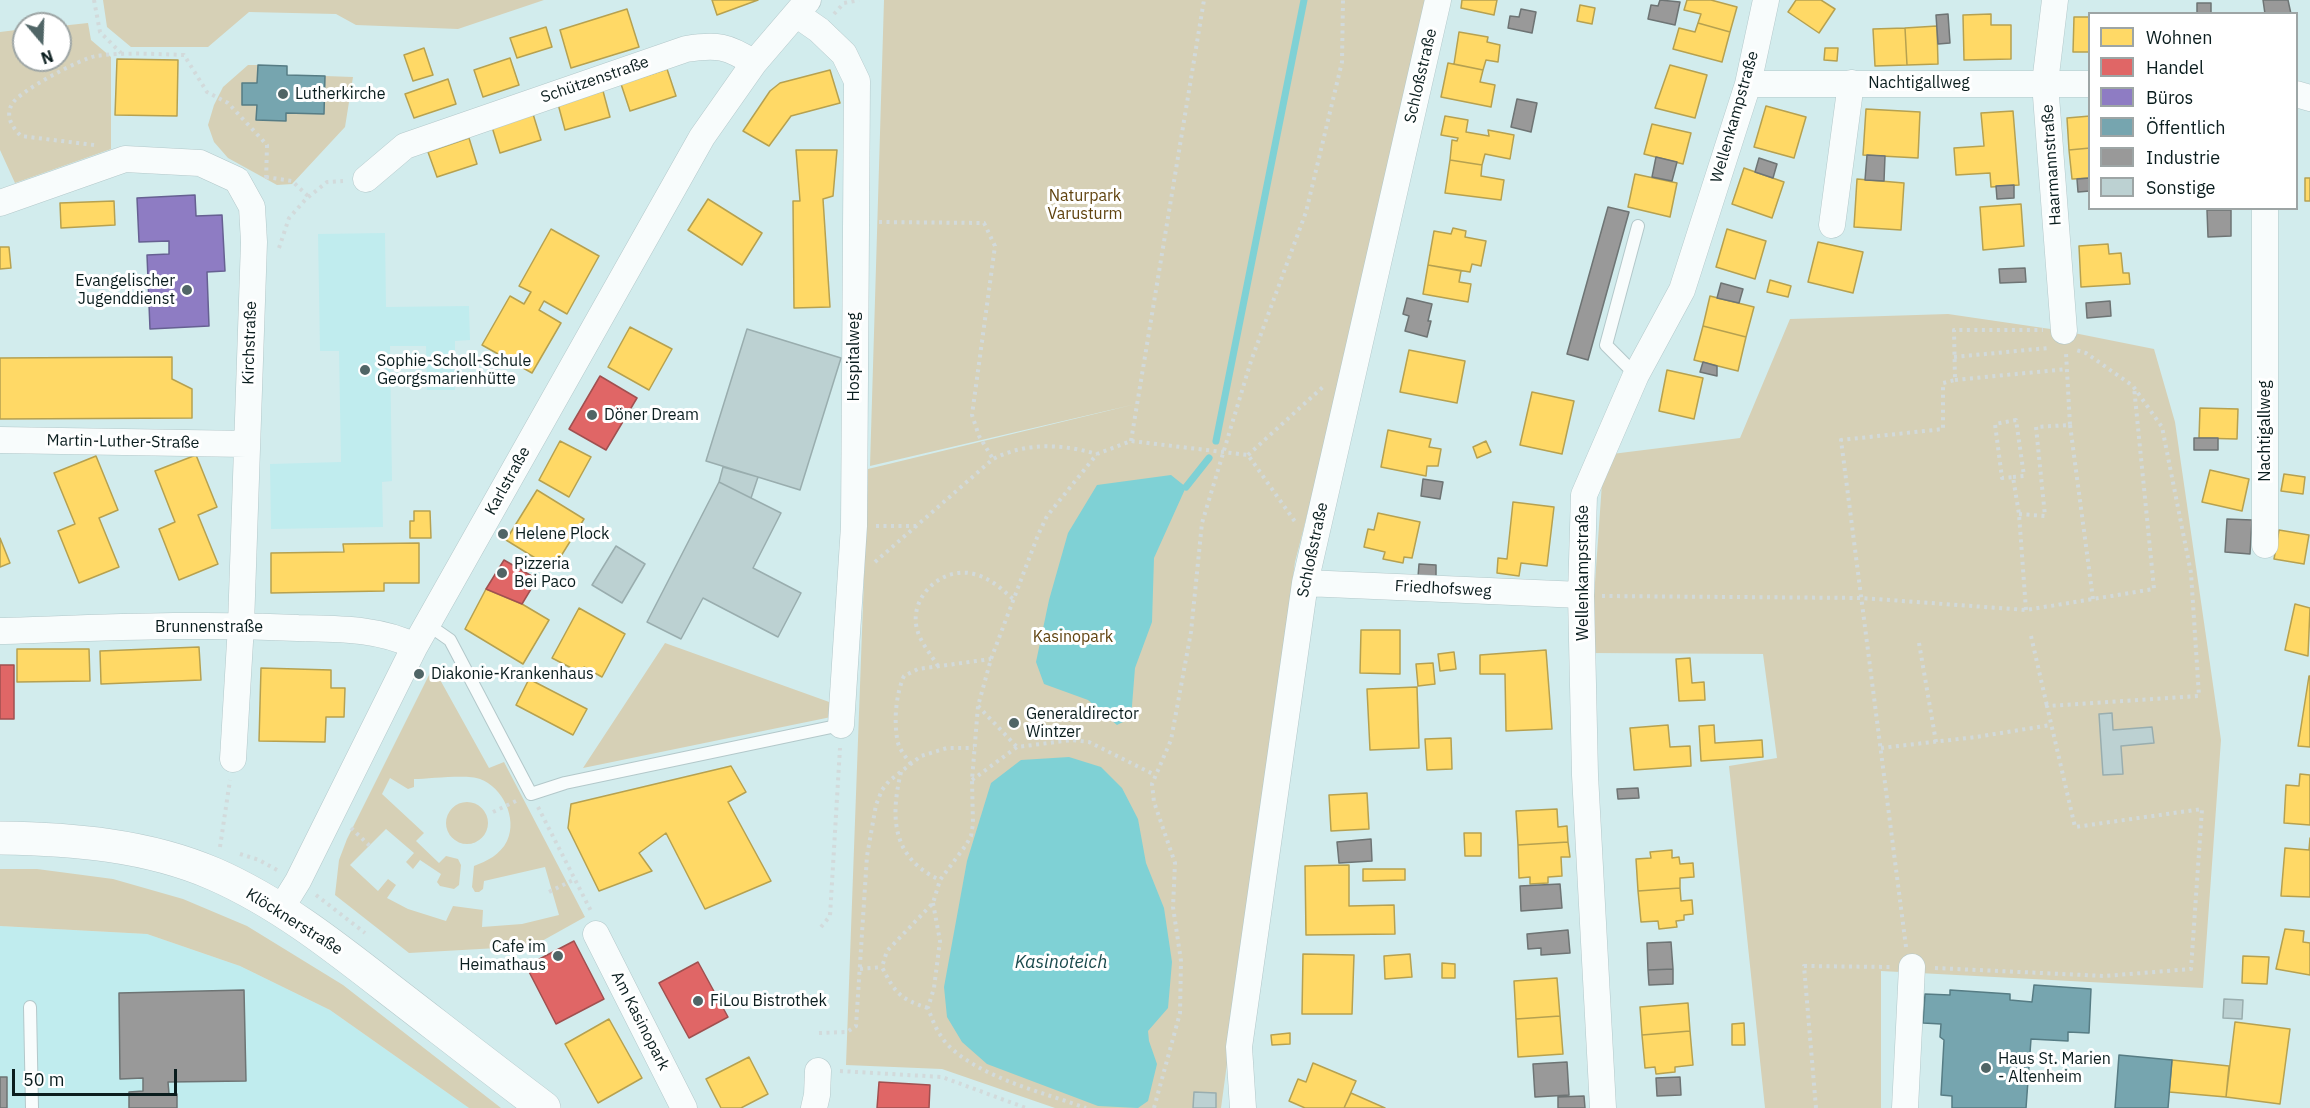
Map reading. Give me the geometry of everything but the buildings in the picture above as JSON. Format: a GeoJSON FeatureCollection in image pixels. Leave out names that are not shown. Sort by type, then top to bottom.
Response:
{"type":"FeatureCollection","features":[{"type":"Feature","properties":{"kind":"main road","name":"Klöcknerstraße"},"geometry":{"type":"LineString","coordinates":[[0,838],[48,839],[126,848],[160,856],[214,874],[280,910],[333,945],[544,1108]]}},
{"type":"Feature","properties":{"kind":"street","name":"Schloßstraße"},"geometry":{"type":"LineString","coordinates":[[1242,1108],[1239,1047],[1305,583],[1438,0]]}},
{"type":"Feature","properties":{"kind":"street","name":"Wellenkampstraße"},"geometry":{"type":"LineString","coordinates":[[1602,1108],[1586,776],[1581,595],[1584,495],[1636,375],[1682,290],[1748,84],[1767,0]]}},
{"type":"Feature","properties":{"kind":"street","name":"Haarmannstraße"},"geometry":{"type":"LineString","coordinates":[[2055,0],[2045,83],[2065,339]]}},
{"type":"Feature","properties":{"kind":"street"},"geometry":{"type":"LineString","coordinates":[[754,63],[802,7]]}},
{"type":"Feature","properties":{"kind":"street","name":"Hospitalweg"},"geometry":{"type":"LineString","coordinates":[[802,7],[819,30],[844,54],[857,81],[854,222],[854,526],[841,725]]}},
{"type":"Feature","properties":{"kind":"street","name":"Schützenstraße"},"geometry":{"type":"LineString","coordinates":[[366,179],[405,146],[686,49],[711,45],[738,53],[754,63]]}},
{"type":"Feature","properties":{"kind":"street","name":"Karlstraße"},"geometry":{"type":"LineString","coordinates":[[280,910],[298,881],[421,635],[702,137],[754,63]]}},
{"type":"Feature","properties":{"kind":"street"},"geometry":{"type":"LineString","coordinates":[[1832,225],[1851,83]]}},
{"type":"Feature","properties":{"kind":"street","name":"Nachtigallweg"},"geometry":{"type":"LineString","coordinates":[[1748,84],[2088,84]]}},
{"type":"Feature","properties":{"kind":"street","name":"Kirchstraße"},"geometry":{"type":"LineString","coordinates":[[0,203],[125,159],[200,163],[237,180],[252,207],[254,242],[241,625],[233,759]]}},
{"type":"Feature","properties":{"kind":"street","name":"Nachtigallweg"},"geometry":{"type":"LineString","coordinates":[[2265,210],[2265,545]]}},
{"type":"Feature","properties":{"kind":"street","name":"Martin-Luther-Straße"},"geometry":{"type":"LineString","coordinates":[[0,440],[247,444]]}},
{"type":"Feature","properties":{"kind":"street","name":"Friedhofsweg"},"geometry":{"type":"LineString","coordinates":[[1305,583],[1581,595]]}},
{"type":"Feature","properties":{"kind":"street","name":"Brunnenstraße"},"geometry":{"type":"LineString","coordinates":[[0,631],[241,625],[368,631],[396,637],[421,635]]}},
{"type":"Feature","properties":{"kind":"street","name":"Am Kasinopark"},"geometry":{"type":"LineString","coordinates":[[596,934],[684,1108]]}},
{"type":"Feature","properties":{"kind":"street"},"geometry":{"type":"LineString","coordinates":[[1905,1108],[1912,967]]}},
{"type":"Feature","properties":{"kind":"street"},"geometry":{"type":"LineString","coordinates":[[814,1108],[818,1071]]}},
{"type":"Feature","properties":{"kind":"lane"},"geometry":{"type":"LineString","coordinates":[[1636,375],[1606,345],[1638,226]]}},
{"type":"Feature","properties":{"kind":"lane"},"geometry":{"type":"LineString","coordinates":[[421,635],[450,640],[531,794],[565,783],[841,725]]}},
{"type":"Feature","properties":{"kind":"lane"},"geometry":{"type":"LineString","coordinates":[[30,1007],[32,1108]]}},
{"type":"Feature","properties":{"kind":"path"},"geometry":{"type":"LineString","coordinates":[[94,0],[100,32],[122,53]]}},
{"type":"Feature","properties":{"kind":"path"},"geometry":{"type":"LineString","coordinates":[[1131,441],[1204,0]]}},
{"type":"Feature","properties":{"kind":"path"},"geometry":{"type":"LineString","coordinates":[[1154,1108],[1180,1013],[1181,961],[1173,907],[1174,863],[1154,802],[1152,784],[1171,740],[1191,632],[1202,523],[1251,361],[1306,213],[1342,62],[1343,0]]}},
{"type":"Feature","properties":{"kind":"path"},"geometry":{"type":"LineString","coordinates":[[125,159],[122,148],[21,136],[12,128],[9,117],[12,104],[19,96],[77,62],[93,57],[122,53],[184,55],[207,92],[228,103],[267,146],[266,189],[252,207]]}},
{"type":"Feature","properties":{"kind":"path"},"geometry":{"type":"LineString","coordinates":[[266,177],[292,181],[309,197]]}},
{"type":"Feature","properties":{"kind":"path"},"geometry":{"type":"LineString","coordinates":[[277,258],[289,218],[309,197],[327,182],[366,179]]}},
{"type":"Feature","properties":{"kind":"path"},"geometry":{"type":"LineString","coordinates":[[854,222],[984,223],[994,246],[972,415],[979,436],[993,459]]}},
{"type":"Feature","properties":{"kind":"path"},"geometry":{"type":"LineString","coordinates":[[1955,380],[1954,330],[2065,339],[2133,386],[2162,427],[2191,573],[2199,696],[2047,706]]}},
{"type":"Feature","properties":{"kind":"path"},"geometry":{"type":"LineString","coordinates":[[1954,357],[2065,339]]}},
{"type":"Feature","properties":{"kind":"path"},"geometry":{"type":"LineString","coordinates":[[2065,339],[2070,425],[2093,599]]}},
{"type":"Feature","properties":{"kind":"path"},"geometry":{"type":"LineString","coordinates":[[1248,455],[1358,354]]}},
{"type":"Feature","properties":{"kind":"path"},"geometry":{"type":"LineString","coordinates":[[1912,967],[1906,950],[1863,598],[1841,440],[1943,429],[1943,383],[2067,369]]}},
{"type":"Feature","properties":{"kind":"path"},"geometry":{"type":"LineString","coordinates":[[1581,595],[1863,598],[2026,610],[2154,588],[2133,386]]}},
{"type":"Feature","properties":{"kind":"path"},"geometry":{"type":"LineString","coordinates":[[2016,420],[2024,476],[2013,477],[2002,478],[1995,424],[2016,420]]}},
{"type":"Feature","properties":{"kind":"path"},"geometry":{"type":"LineString","coordinates":[[2019,514],[2045,516],[2036,427],[2070,425]]}},
{"type":"Feature","properties":{"kind":"path"},"geometry":{"type":"LineString","coordinates":[[928,1008],[910,1002],[893,989],[882,967],[887,951],[933,903],[940,880],[970,836],[973,824],[972,780],[978,706],[991,659],[1047,516],[1097,454],[1131,441],[1248,455],[1312,547]]}},
{"type":"Feature","properties":{"kind":"path"},"geometry":{"type":"LineString","coordinates":[[852,582],[993,459],[1022,447],[1038,446],[1074,447],[1097,454]]}},
{"type":"Feature","properties":{"kind":"path"},"geometry":{"type":"LineString","coordinates":[[2013,477],[2019,514],[2026,610]]}},
{"type":"Feature","properties":{"kind":"path"},"geometry":{"type":"LineString","coordinates":[[854,526],[917,526]]}},
{"type":"Feature","properties":{"kind":"path"},"geometry":{"type":"LineString","coordinates":[[938,666],[922,642],[916,625],[918,605],[923,594],[932,584],[945,576],[972,573],[996,585],[1013,599]]}},
{"type":"Feature","properties":{"kind":"path"},"geometry":{"type":"LineString","coordinates":[[1816,1108],[1804,966],[1912,967],[2105,976],[2191,969],[2202,809],[2075,827],[2031,636]]}},
{"type":"Feature","properties":{"kind":"path"},"geometry":{"type":"LineString","coordinates":[[1919,643],[1936,742]]}},
{"type":"Feature","properties":{"kind":"path"},"geometry":{"type":"LineString","coordinates":[[911,764],[902,753],[897,739],[897,704],[904,676],[911,671],[991,659]]}},
{"type":"Feature","properties":{"kind":"path"},"geometry":{"type":"LineString","coordinates":[[978,706],[1017,747]]}},
{"type":"Feature","properties":{"kind":"path"},"geometry":{"type":"LineString","coordinates":[[821,927],[830,916],[841,725]]}},
{"type":"Feature","properties":{"kind":"path"},"geometry":{"type":"LineString","coordinates":[[1881,748],[2051,725]]}},
{"type":"Feature","properties":{"kind":"path"},"geometry":{"type":"LineString","coordinates":[[972,780],[1017,747],[1072,740],[1089,742],[1155,775]]}},
{"type":"Feature","properties":{"kind":"path"},"geometry":{"type":"LineString","coordinates":[[819,1033],[847,1032],[856,1026],[867,856],[876,805],[882,790],[889,781],[921,756],[947,748],[974,748]]}},
{"type":"Feature","properties":{"kind":"path"},"geometry":{"type":"LineString","coordinates":[[220,848],[233,759]]}},
{"type":"Feature","properties":{"kind":"path"},"geometry":{"type":"LineString","coordinates":[[901,771],[894,810],[898,837],[919,867],[925,873],[940,880]]}},
{"type":"Feature","properties":{"kind":"path"},"geometry":{"type":"LineString","coordinates":[[494,812],[531,794],[594,917],[596,934]]}},
{"type":"Feature","properties":{"kind":"path"},"geometry":{"type":"LineString","coordinates":[[549,892],[575,879]]}},
{"type":"Feature","properties":{"kind":"path"},"geometry":{"type":"LineString","coordinates":[[933,903],[940,941],[934,988],[928,1008],[936,1029],[950,1047],[980,1070],[1086,1108]]}},
{"type":"Feature","properties":{"kind":"path"},"geometry":{"type":"LineString","coordinates":[[860,969],[882,967]]}},
{"type":"Feature","properties":{"kind":"path"},"geometry":{"type":"LineString","coordinates":[[818,1071],[863,1071],[942,1077],[1026,1108]]}},
{"type":"Feature","properties":{"kind":"shaded area","name":"Sophie-Scholl-Schule Georgsmarienhütte"},"geometry":{"type":"Polygon","coordinates":[[[385,233],[386,307],[469,306],[470,340],[455,341],[455,390],[427,390],[426,346],[390,346],[392,481],[382,482],[383,527],[271,529],[270,464],[341,462],[339,351],[320,351],[318,234],[385,233]]]}},
{"type":"Feature","properties":{"kind":"shaded area"},"geometry":{"type":"Polygon","coordinates":[[[0,926],[147,934],[240,966],[330,1010],[469,1108],[0,1108],[0,926]]]}},
{"type":"Feature","properties":{"kind":"green space"},"geometry":{"type":"Polygon","coordinates":[[[103,0],[544,0],[458,29],[356,25],[336,14],[249,12],[208,47],[131,47],[107,27],[103,0]]]}},
{"type":"Feature","properties":{"kind":"green space"},"geometry":{"type":"Polygon","coordinates":[[[884,0],[1427,0],[1348,354],[1295,562],[1221,1108],[1055,1108],[942,1069],[846,1065],[868,469],[1136,404],[870,466],[884,0]]]}},
{"type":"Feature","properties":{"kind":"green space"},"geometry":{"type":"Polygon","coordinates":[[[88,23],[91,40],[111,57],[111,149],[15,183],[0,150],[0,32],[12,30],[12,72],[72,72],[72,25],[88,23]]]}},
{"type":"Feature","properties":{"kind":"green space"},"geometry":{"type":"Polygon","coordinates":[[[248,65],[258,65],[257,83],[242,83],[242,104],[257,105],[257,120],[286,121],[286,113],[324,114],[325,76],[353,77],[345,127],[292,184],[277,185],[228,158],[214,142],[208,125],[214,105],[223,87],[248,65]]]}},
{"type":"Feature","properties":{"kind":"green space"},"geometry":{"type":"Polygon","coordinates":[[[1948,314],[2064,331],[2154,349],[2175,422],[2221,740],[2203,988],[1881,971],[1881,1108],[1765,1108],[1729,766],[1777,758],[1763,654],[1590,653],[1604,455],[1740,438],[1790,319],[1948,314]]]}},
{"type":"Feature","properties":{"kind":"green space"},"geometry":{"type":"Polygon","coordinates":[[[665,643],[832,703],[831,717],[583,768],[665,643]]]}},
{"type":"Feature","properties":{"kind":"green space"},"geometry":{"type":"Polygon","coordinates":[[[433,667],[489,768],[504,762],[585,917],[533,946],[409,953],[335,895],[339,860],[347,839],[433,667]],[[457,777],[414,779],[414,787],[408,789],[390,778],[382,794],[424,833],[416,841],[439,863],[446,856],[458,859],[461,865],[459,885],[454,889],[440,886],[437,882],[441,874],[420,860],[413,869],[406,862],[414,853],[386,829],[350,865],[378,891],[388,879],[396,885],[387,898],[408,909],[446,921],[453,906],[483,910],[482,927],[522,924],[559,915],[545,867],[484,881],[483,889],[479,892],[475,892],[472,887],[474,866],[497,854],[507,841],[510,832],[511,823],[506,804],[488,783],[480,779],[457,777]]]}},
{"type":"Feature","properties":{"kind":"green space"},"geometry":{"type":"Polygon","coordinates":[[[467,802],[482,808],[488,823],[482,838],[467,844],[452,838],[446,823],[452,808],[467,802]]]}},
{"type":"Feature","properties":{"kind":"green space"},"geometry":{"type":"Polygon","coordinates":[[[0,869],[37,869],[113,879],[183,899],[247,926],[343,985],[501,1108],[469,1108],[330,1010],[240,966],[147,934],[0,926],[0,869]]]}},
{"type":"Feature","properties":{"kind":"water"},"geometry":{"type":"Polygon","coordinates":[[[1171,475],[1186,487],[1154,558],[1152,622],[1135,668],[1131,718],[1117,725],[1088,700],[1044,684],[1036,662],[1049,600],[1068,533],[1097,485],[1171,475]]]}},
{"type":"Feature","properties":{"kind":"water","name":"Kasinoteich"},"geometry":{"type":"Polygon","coordinates":[[[1069,757],[1101,767],[1122,788],[1138,819],[1146,863],[1164,908],[1172,962],[1168,1008],[1148,1031],[1157,1064],[1148,1101],[1138,1108],[1098,1106],[987,1064],[962,1042],[947,1017],[944,987],[967,861],[991,783],[1021,760],[1069,757]]]}},
{"type":"Feature","properties":{"kind":"waterway"},"geometry":{"type":"LineString","coordinates":[[1216,441],[1304,0]]}},
{"type":"Feature","properties":{"kind":"waterway"},"geometry":{"type":"LineString","coordinates":[[1186,487],[1209,458]]}},
{"type":"Feature","properties":{"kind":"place","name":"Lutherkirche"},"geometry":{"type":"Point","coordinates":[283,94]}},
{"type":"Feature","properties":{"kind":"place","name":"Evangelischer Jugenddienst"},"geometry":{"type":"Point","coordinates":[187,290]}},
{"type":"Feature","properties":{"kind":"place","name":"Sophie-Scholl-Schule Georgsmarienhütte"},"geometry":{"type":"Point","coordinates":[365,370]}},
{"type":"Feature","properties":{"kind":"place","name":"Döner Dream"},"geometry":{"type":"Point","coordinates":[592,415]}},
{"type":"Feature","properties":{"kind":"place","name":"Helene Plock"},"geometry":{"type":"Point","coordinates":[503,534]}},
{"type":"Feature","properties":{"kind":"place","name":"Pizzeria Bei Paco"},"geometry":{"type":"Point","coordinates":[502,573]}},
{"type":"Feature","properties":{"kind":"place","name":"Diakonie-Krankenhaus"},"geometry":{"type":"Point","coordinates":[419,674]}},
{"type":"Feature","properties":{"kind":"place","name":"Generaldirector Wintzer"},"geometry":{"type":"Point","coordinates":[1014,723]}},
{"type":"Feature","properties":{"kind":"place","name":"Cafe im Heimathaus"},"geometry":{"type":"Point","coordinates":[558,956]}},
{"type":"Feature","properties":{"kind":"place","name":"FiLou Bistrothek"},"geometry":{"type":"Point","coordinates":[698,1001]}},
{"type":"Feature","properties":{"kind":"place","name":"Haus St. Marien - Altenheim"},"geometry":{"type":"Point","coordinates":[1986,1068]}},
{"type":"Feature","properties":{"kind":"park label","name":"Naturpark Varusturm"},"geometry":{"type":"Point","coordinates":[1085,205]}},
{"type":"Feature","properties":{"kind":"park label","name":"Kasinopark"},"geometry":{"type":"Point","coordinates":[1073,637]}}]}
